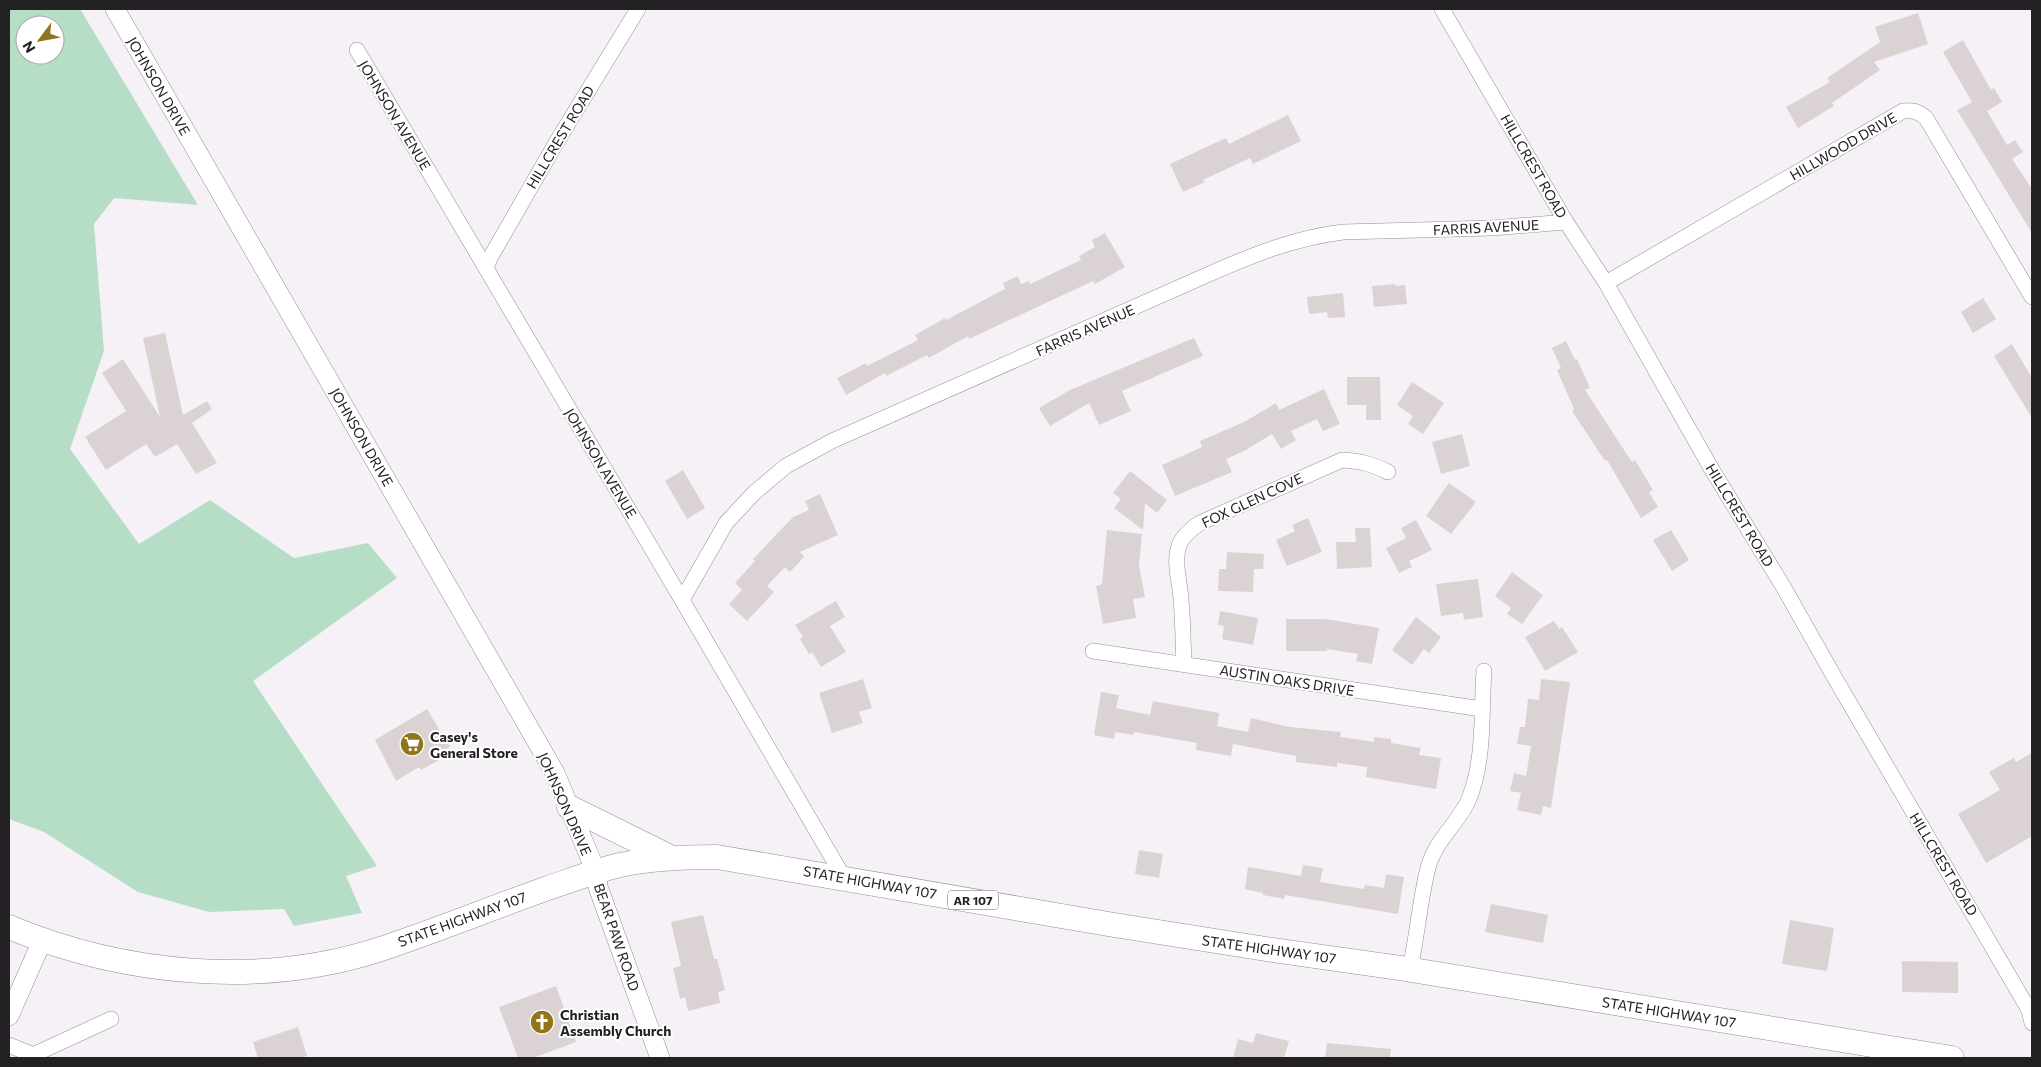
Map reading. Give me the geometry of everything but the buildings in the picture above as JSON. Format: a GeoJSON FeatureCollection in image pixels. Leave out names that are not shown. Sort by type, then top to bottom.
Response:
{"type":"FeatureCollection","features":[{"type":"Feature","properties":{"kind":"main road"},"geometry":{"type":"LineString","coordinates":[[569,808],[670,858]]}},
{"type":"Feature","properties":{"kind":"main road","name":"STATE HIGHWAY 107"},"geometry":{"type":"LineString","coordinates":[[9,927],[42,941],[67,948],[157,968],[204,972],[282,969],[324,963],[379,949],[619,865],[670,858],[717,857],[1266,950],[1410,969],[1952,1058]]}},
{"type":"Feature","properties":{"kind":"street","name":"JOHNSON DRIVE"},"geometry":{"type":"LineString","coordinates":[[115,9],[555,773],[596,872]]}},
{"type":"Feature","properties":{"kind":"street","name":"HILLCREST ROAD"},"geometry":{"type":"LineString","coordinates":[[486,268],[556,143],[638,9]]}},
{"type":"Feature","properties":{"kind":"street","name":"HILLCREST ROAD"},"geometry":{"type":"LineString","coordinates":[[1442,9],[1566,222],[1606,283],[1711,468],[1784,588],[2020,994],[2029,1010],[2032,1023]]}},
{"type":"Feature","properties":{"kind":"street","name":"JOHNSON AVENUE"},"geometry":{"type":"LineString","coordinates":[[357,50],[844,878]]}},
{"type":"Feature","properties":{"kind":"street","name":"HILLWOOD DRIVE"},"geometry":{"type":"LineString","coordinates":[[1606,283],[1903,111],[1912,110],[1920,112],[1926,118],[2032,297]]}},
{"type":"Feature","properties":{"kind":"street","name":"FARRIS AVENUE"},"geometry":{"type":"LineString","coordinates":[[682,600],[726,523],[754,493],[786,466],[832,442],[1207,274],[1265,250],[1320,234],[1492,228],[1566,222]]}},
{"type":"Feature","properties":{"kind":"street","name":"FOX GLEN COVE"},"geometry":{"type":"LineString","coordinates":[[1184,664],[1177,560],[1179,548],[1191,529],[1233,508],[1342,460],[1372,464],[1388,472]]}},
{"type":"Feature","properties":{"kind":"street","name":"AUSTIN OAKS DRIVE"},"geometry":{"type":"LineString","coordinates":[[1093,650],[1482,709]]}},
{"type":"Feature","properties":{"kind":"street"},"geometry":{"type":"LineString","coordinates":[[1410,969],[1428,867],[1436,848],[1469,801],[1477,774],[1481,746],[1484,671]]}},
{"type":"Feature","properties":{"kind":"street","name":"BEAR PAW ROAD"},"geometry":{"type":"LineString","coordinates":[[596,872],[598,888],[660,1058]]}},
{"type":"Feature","properties":{"kind":"street"},"geometry":{"type":"LineString","coordinates":[[9,1016],[42,941]]}},
{"type":"Feature","properties":{"kind":"street"},"geometry":{"type":"LineString","coordinates":[[9,1045],[33,1055],[111,1019]]}},
{"type":"Feature","properties":{"kind":"green space"},"geometry":{"type":"Polygon","coordinates":[[[9,9],[80,9],[198,205],[114,198],[94,224],[104,351],[70,449],[139,544],[210,500],[294,558],[368,543],[397,578],[253,681],[377,866],[346,876],[362,913],[294,926],[284,909],[209,912],[138,892],[44,832],[9,819],[9,9]]]}},
{"type":"Feature","properties":{"kind":"place","name":"Casey's General Store"},"geometry":{"type":"Point","coordinates":[412,744]}},
{"type":"Feature","properties":{"kind":"place","name":"Christian Assembly Church"},"geometry":{"type":"Point","coordinates":[542,1022]}}]}
